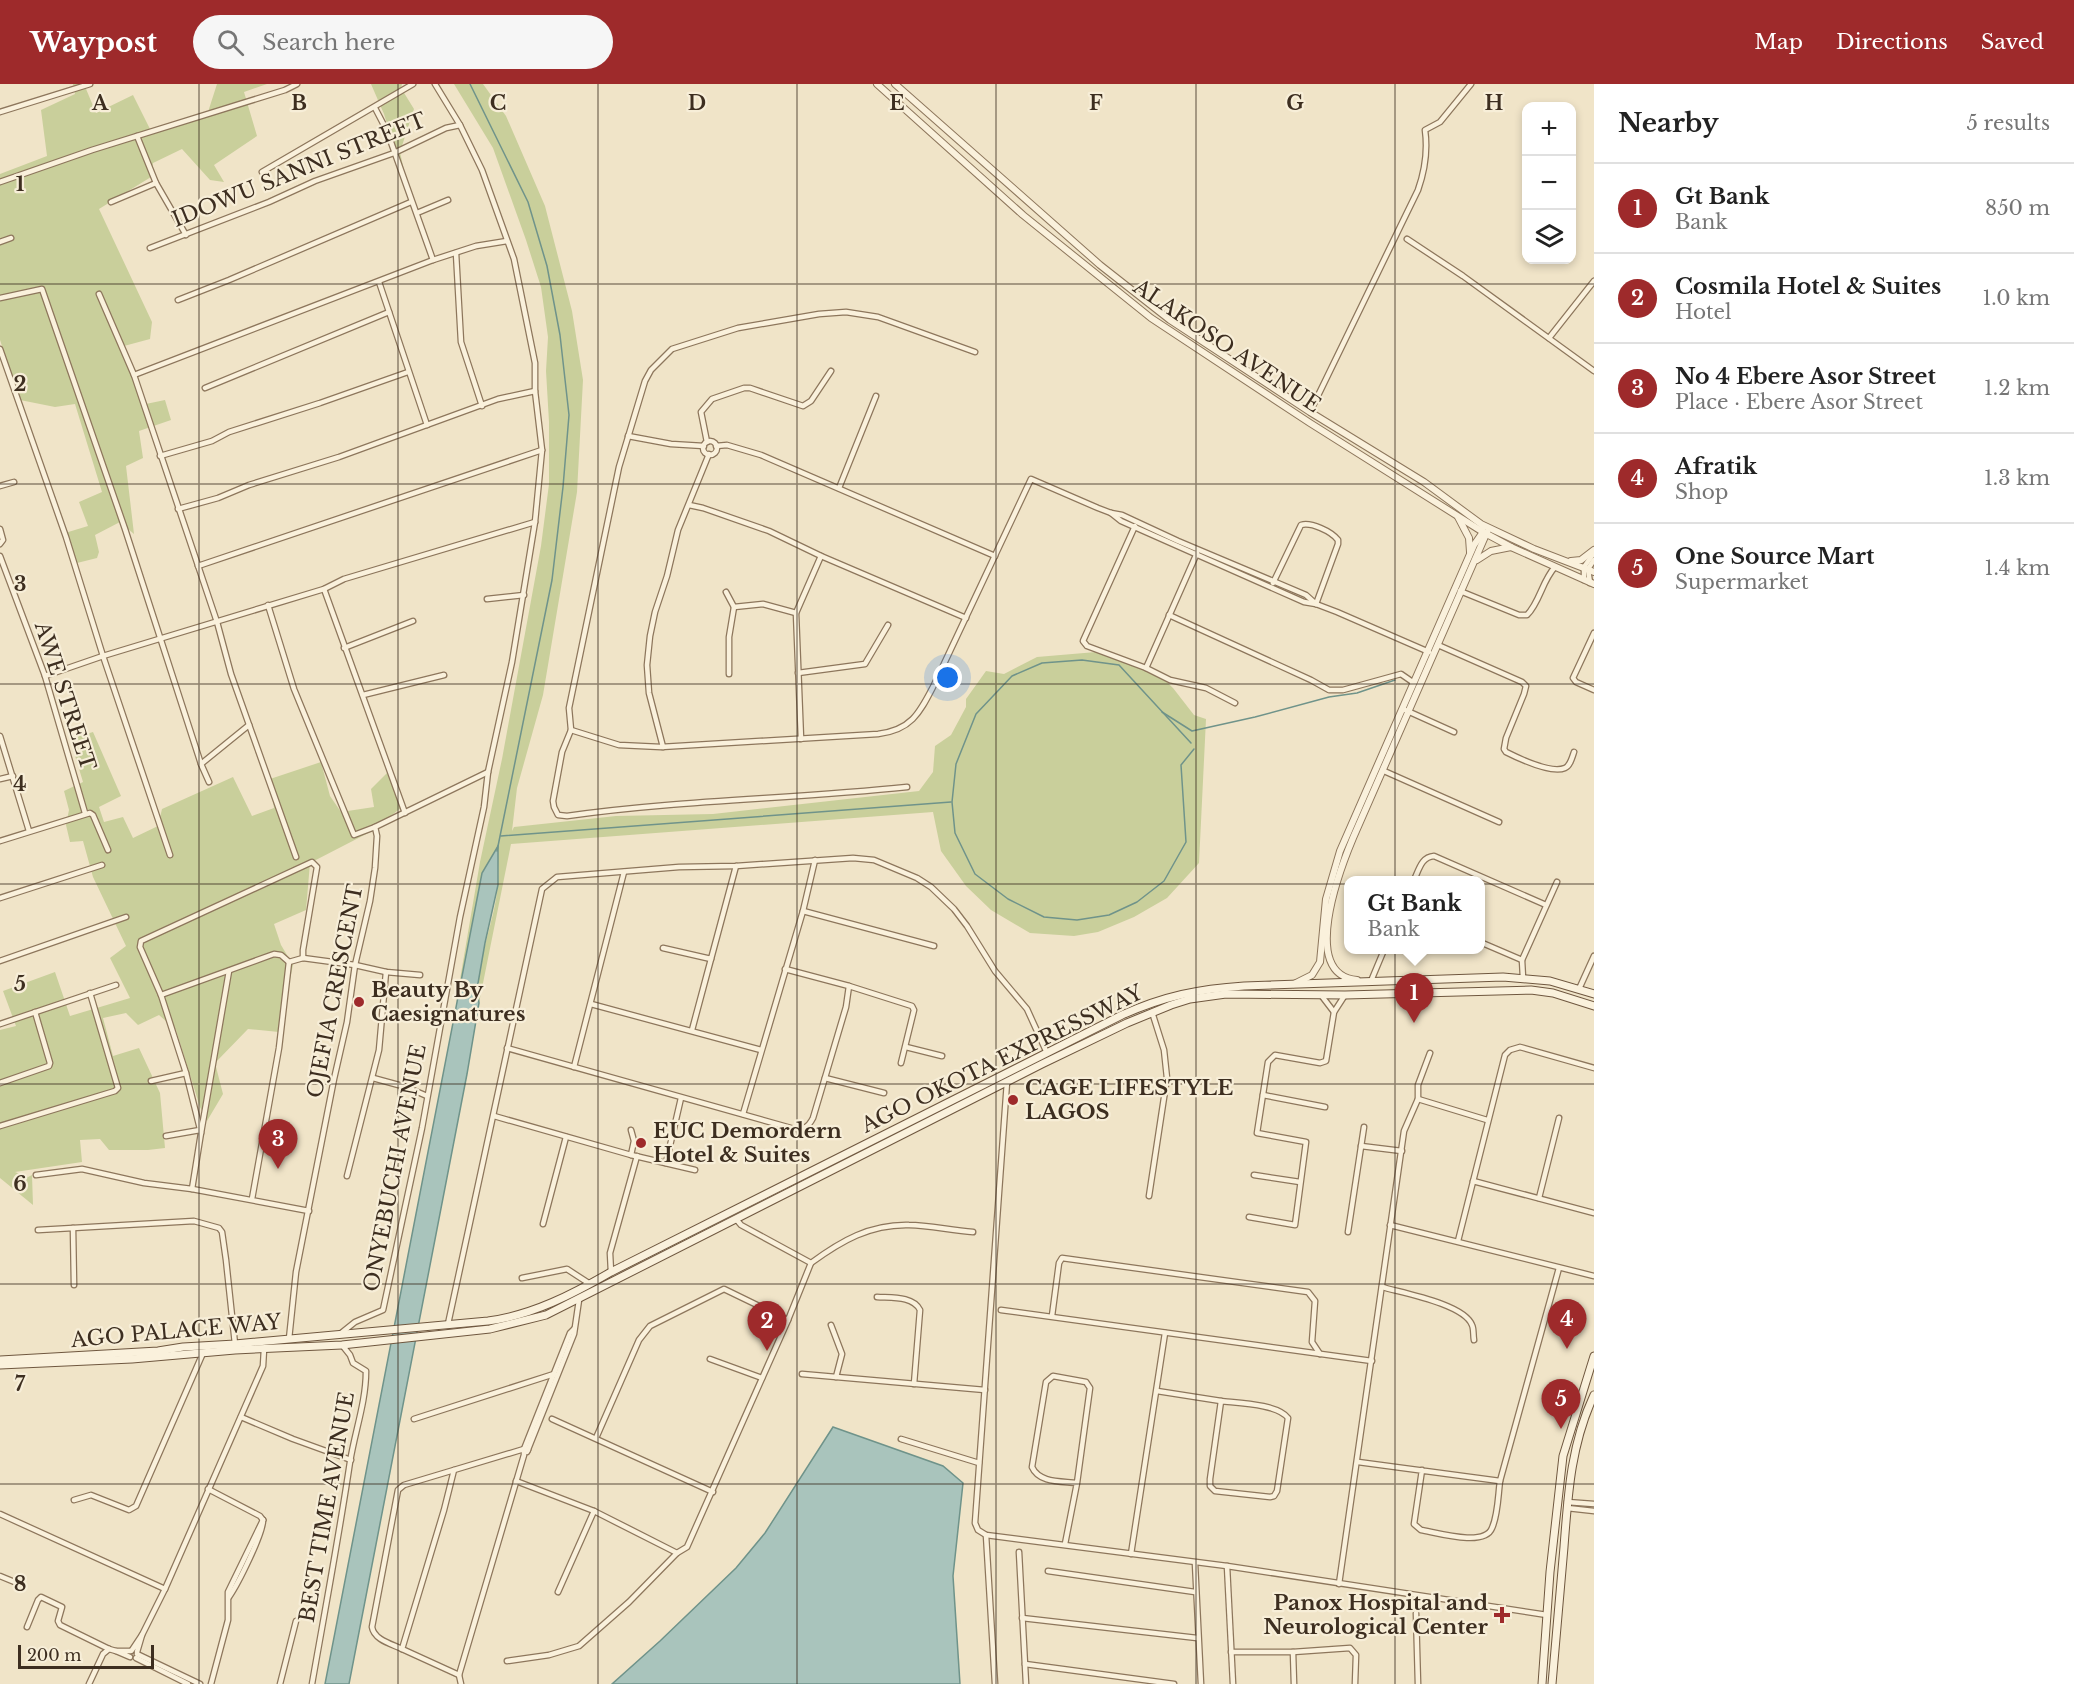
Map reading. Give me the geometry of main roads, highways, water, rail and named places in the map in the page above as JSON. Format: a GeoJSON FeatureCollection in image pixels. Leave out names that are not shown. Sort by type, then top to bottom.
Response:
{"type":"FeatureCollection","features":[{"type":"Feature","properties":{"kind":"main road","name":"AGO OKOTA EXPRESSWAY"},"geometry":{"type":"LineString","coordinates":[[354,1344],[433,1335],[520,1315],[565,1297],[1143,1005],[1176,994],[1207,989],[1369,981],[1523,978],[1563,984],[1594,994]]}},
{"type":"Feature","properties":{"kind":"main road","name":"AGO OKOTA EXPRESSWAY"},"geometry":{"type":"LineString","coordinates":[[354,1333],[448,1324],[464,1327],[527,1321],[546,1315],[1007,1082],[1152,1012],[1190,999],[1226,994],[1345,995],[1538,990],[1594,1006]]}},
{"type":"Feature","properties":{"kind":"main road","name":"AGO PALACE WAY"},"geometry":{"type":"LineString","coordinates":[[0,1360],[151,1352],[183,1347],[354,1333]]}},
{"type":"Feature","properties":{"kind":"main road","name":"AGO PALACE WAY"},"geometry":{"type":"LineString","coordinates":[[0,1365],[132,1359],[354,1344]]}},
{"type":"Feature","properties":{"kind":"main road"},"geometry":{"type":"LineString","coordinates":[[1542,1684],[1558,1482],[1563,1456],[1594,1357]]}},
{"type":"Feature","properties":{"kind":"main road"},"geometry":{"type":"LineString","coordinates":[[1552,1684],[1567,1505],[1574,1452],[1585,1414],[1594,1395]]}},
{"type":"Feature","properties":{"kind":"water"},"geometry":{"type":"Polygon","coordinates":[[[498,846],[498,885],[477,989],[479,1003],[467,1074],[349,1684],[325,1684],[482,873],[498,846]]]}},
{"type":"Feature","properties":{"kind":"water"},"geometry":{"type":"Polygon","coordinates":[[[833,1427],[943,1466],[963,1483],[953,1576],[960,1684],[612,1684],[736,1568],[765,1533],[833,1427]]]}},
{"type":"Feature","properties":{"kind":"waterway"},"geometry":{"type":"LineString","coordinates":[[470,84],[528,202],[547,266],[560,335],[569,415],[552,580],[497,851]]}},
{"type":"Feature","properties":{"kind":"waterway"},"geometry":{"type":"LineString","coordinates":[[1191,743],[1119,665],[1082,660],[1042,663],[1012,676],[976,714],[956,764],[952,802],[955,833],[975,874],[1008,899],[1044,917],[1077,920],[1109,915],[1137,902],[1164,881],[1186,842],[1181,765],[1194,749]]}},
{"type":"Feature","properties":{"kind":"waterway"},"geometry":{"type":"LineString","coordinates":[[1162,712],[1192,731],[1329,697],[1357,693],[1395,680]]}},
{"type":"Feature","properties":{"kind":"waterway"},"geometry":{"type":"LineString","coordinates":[[501,836],[951,802]]}},
{"type":"Feature","properties":{"kind":"place","name":"Beauty By Caesignatures"},"geometry":{"type":"Point","coordinates":[359,1002]}},
{"type":"Feature","properties":{"kind":"place","name":"Gt Bank"},"geometry":{"type":"Point","coordinates":[1414,1023]}},
{"type":"Feature","properties":{"kind":"place","name":"CAGE LIFESTYLE LAGOS"},"geometry":{"type":"Point","coordinates":[1013,1100]}},
{"type":"Feature","properties":{"kind":"place","name":"EUC Demordern Hotel & Suites"},"geometry":{"type":"Point","coordinates":[641,1143]}},
{"type":"Feature","properties":{"kind":"place","name":"No 4 Ebere Asor Street"},"geometry":{"type":"Point","coordinates":[278,1169]}},
{"type":"Feature","properties":{"kind":"place","name":"Afratik"},"geometry":{"type":"Point","coordinates":[1567,1349]}},
{"type":"Feature","properties":{"kind":"place","name":"Cosmila Hotel & Suites"},"geometry":{"type":"Point","coordinates":[767,1351]}},
{"type":"Feature","properties":{"kind":"place","name":"One Source Mart"},"geometry":{"type":"Point","coordinates":[1561,1429]}},
{"type":"Feature","properties":{"kind":"place","name":"Panox Hospital and Neurological Center"},"geometry":{"type":"Point","coordinates":[1502,1615]}}]}
